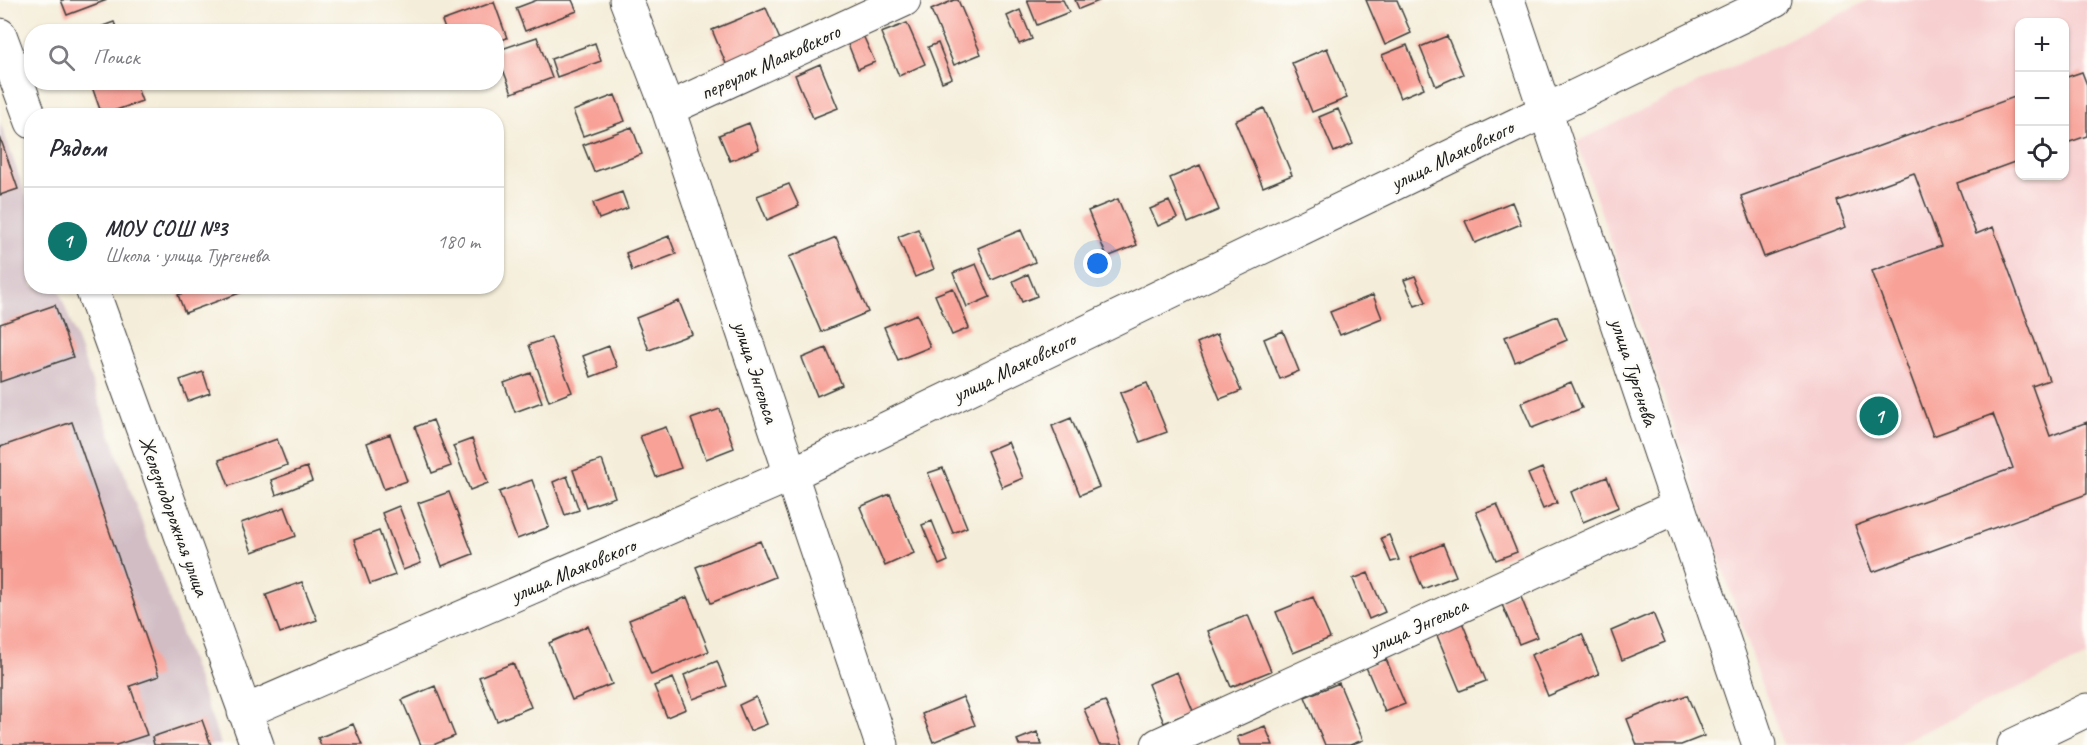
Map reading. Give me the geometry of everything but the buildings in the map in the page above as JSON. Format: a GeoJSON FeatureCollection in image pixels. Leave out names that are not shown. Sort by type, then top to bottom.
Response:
{"type":"FeatureCollection","features":[{"type":"Feature","properties":{"kind":"street","name":"улица Энгельса"},"geometry":{"type":"LineString","coordinates":[[626,0],[668,109],[882,745]]}},
{"type":"Feature","properties":{"kind":"street","name":"переулок Маяковского"},"geometry":{"type":"LineString","coordinates":[[668,109],[904,0]]}},
{"type":"Feature","properties":{"kind":"street","name":"улица Тургенева"},"geometry":{"type":"LineString","coordinates":[[1508,0],[1759,745]]}},
{"type":"Feature","properties":{"kind":"street","name":"улица Маяковского"},"geometry":{"type":"LineString","coordinates":[[244,712],[790,475],[1775,0]]}},
{"type":"Feature","properties":{"kind":"street"},"geometry":{"type":"LineString","coordinates":[[0,35],[27,108]]}},
{"type":"Feature","properties":{"kind":"street","name":"Железнодорожная улица"},"geometry":{"type":"LineString","coordinates":[[94,294],[257,745]]}},
{"type":"Feature","properties":{"kind":"street","name":"улица Энгельса"},"geometry":{"type":"LineString","coordinates":[[1158,745],[1678,506]]}},
{"type":"Feature","properties":{"kind":"street"},"geometry":{"type":"LineString","coordinates":[[2013,745],[2087,710]]}},
{"type":"Feature","properties":{"kind":"shaded area"},"geometry":{"type":"Polygon","coordinates":[[[1869,0],[2087,0],[2087,656],[1895,745],[1783,745],[1577,142],[1869,0]]]}},
{"type":"Feature","properties":{"kind":"shaded area"},"geometry":{"type":"Polygon","coordinates":[[[0,122],[24,191],[24,294],[60,294],[221,745],[0,745],[0,122]]]}},
{"type":"Feature","properties":{"kind":"place","name":"МОУ СОШ №3"},"geometry":{"type":"Point","coordinates":[1879,416]}}]}
